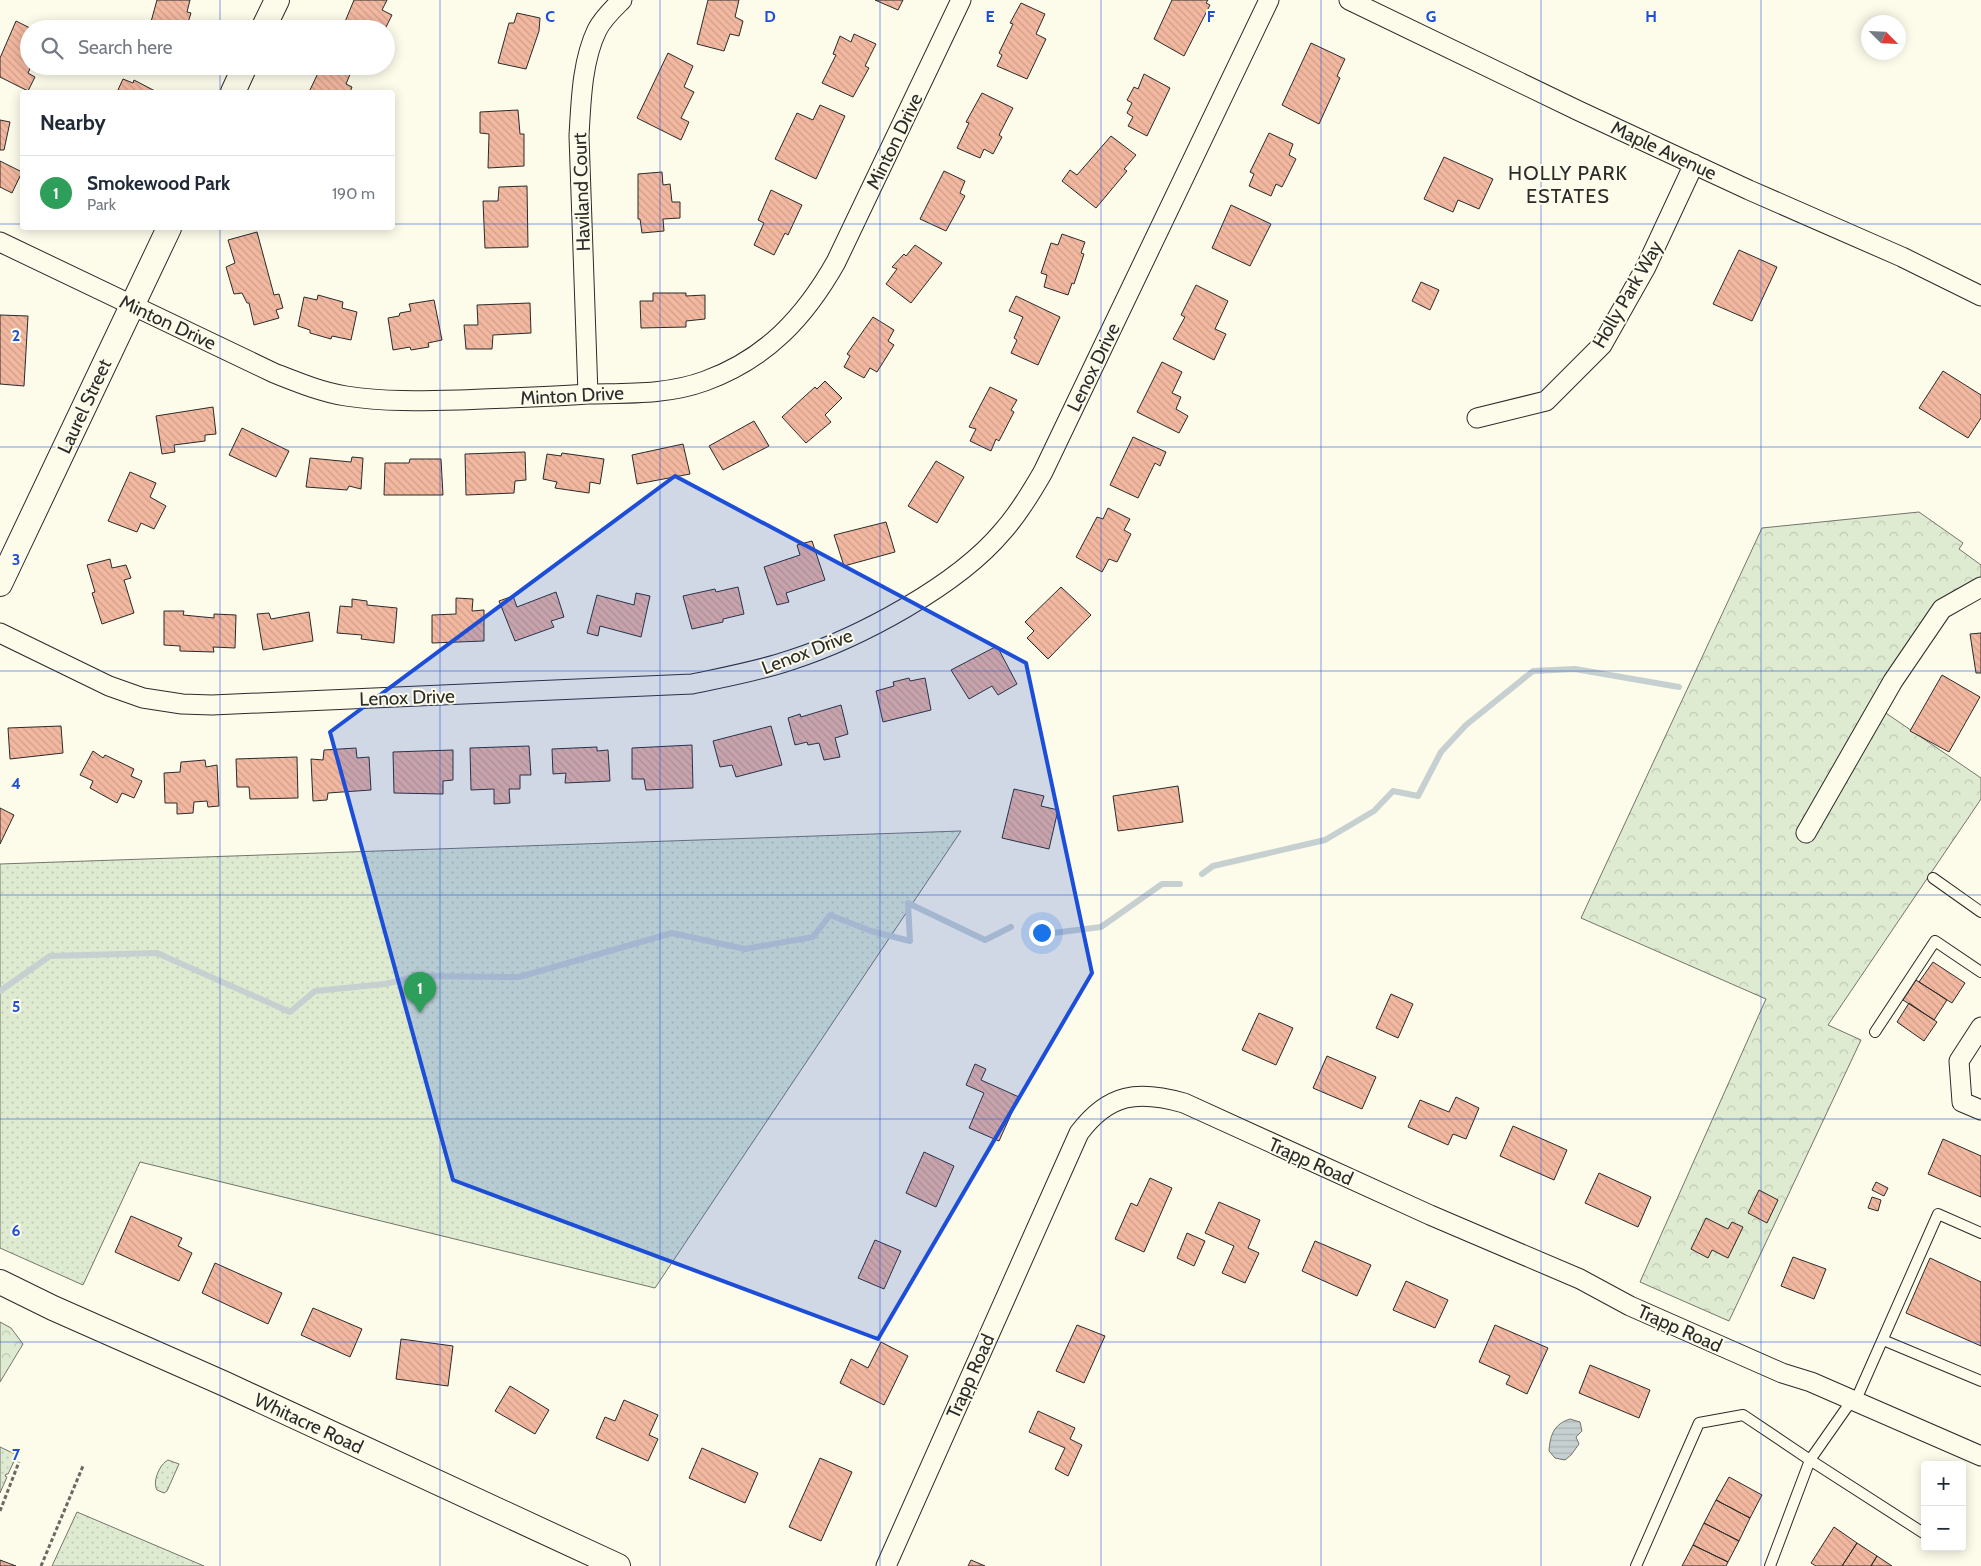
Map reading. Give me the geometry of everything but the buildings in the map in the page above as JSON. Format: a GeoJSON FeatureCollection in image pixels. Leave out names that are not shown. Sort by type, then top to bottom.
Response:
{"type":"FeatureCollection","features":[{"type":"Feature","properties":{"kind":"street"},"geometry":{"type":"LineString","coordinates":[[267,20],[277,0]]}},
{"type":"Feature","properties":{"kind":"street","name":"Haviland Court"},"geometry":{"type":"LineString","coordinates":[[588,394],[579,136],[580,108],[590,47],[598,28],[622,0]]}},
{"type":"Feature","properties":{"kind":"street","name":"Minton Drive"},"geometry":{"type":"LineString","coordinates":[[0,242],[274,372],[298,382],[345,396],[394,401],[657,392],[680,388],[705,381],[737,366],[763,350],[787,330],[821,288],[836,262],[961,0]]}},
{"type":"Feature","properties":{"kind":"street","name":"Lenox Drive"},"geometry":{"type":"LineString","coordinates":[[0,633],[109,686],[143,698],[182,704],[212,705],[692,684],[744,674],[792,660],[839,641],[886,618],[944,584],[974,560],[1002,533],[1026,502],[1043,472],[1269,0]]}},
{"type":"Feature","properties":{"kind":"street","name":"Maple Avenue"},"geometry":{"type":"LineString","coordinates":[[1349,0],[1694,164],[1902,257],[1981,296]]}},
{"type":"Feature","properties":{"kind":"street"},"geometry":{"type":"LineString","coordinates":[[234,90],[242,75]]}},
{"type":"Feature","properties":{"kind":"street","name":"Holly Park Way"},"geometry":{"type":"LineString","coordinates":[[1477,418],[1546,402],[1602,345],[1646,267],[1694,164]]}},
{"type":"Feature","properties":{"kind":"street","name":"Laurel Street"},"geometry":{"type":"LineString","coordinates":[[0,584],[168,230]]}},
{"type":"Feature","properties":{"kind":"street"},"geometry":{"type":"LineString","coordinates":[[1806,833],[1893,681],[1942,610],[1981,586]]}},
{"type":"Feature","properties":{"kind":"street"},"geometry":{"type":"LineString","coordinates":[[1981,1027],[1959,1061],[1962,1102],[1981,1110]]}},
{"type":"Feature","properties":{"kind":"street","name":"Trapp Road"},"geometry":{"type":"LineString","coordinates":[[886,1566],[1079,1133],[1088,1120],[1103,1108],[1120,1099],[1139,1095],[1166,1098],[1184,1103],[1430,1215],[1580,1279],[1630,1306],[1782,1373],[1812,1382],[1981,1456]]}},
{"type":"Feature","properties":{"kind":"street","name":"Whitacre Road"},"geometry":{"type":"LineString","coordinates":[[0,1282],[618,1566]]}},
{"type":"Feature","properties":{"kind":"lane"},"geometry":{"type":"LineString","coordinates":[[1933,878],[1981,912]]}},
{"type":"Feature","properties":{"kind":"lane"},"geometry":{"type":"LineString","coordinates":[[1875,1032],[1934,941],[1981,972]]}},
{"type":"Feature","properties":{"kind":"lane"},"geometry":{"type":"LineString","coordinates":[[1770,1566],[1810,1460],[1854,1401],[1938,1214],[1981,1234]]}},
{"type":"Feature","properties":{"kind":"lane"},"geometry":{"type":"LineString","coordinates":[[1883,1340],[1981,1381]]}},
{"type":"Feature","properties":{"kind":"lane"},"geometry":{"type":"LineString","coordinates":[[1636,1566],[1699,1423],[1743,1414],[1810,1460],[1921,1531]]}},
{"type":"Feature","properties":{"kind":"path"},"geometry":{"type":"LineString","coordinates":[[0,1511],[20,1462]]}},
{"type":"Feature","properties":{"kind":"path"},"geometry":{"type":"LineString","coordinates":[[41,1566],[83,1466]]}},
{"type":"Feature","properties":{"kind":"highlighted area"},"geometry":{"type":"Polygon","coordinates":[[[675,476],[1026,663],[1092,973],[878,1339],[453,1180],[330,732],[675,476]]]}},
{"type":"Feature","properties":{"kind":"green space"},"geometry":{"type":"Polygon","coordinates":[[[1919,512],[1963,543],[1959,549],[1981,565],[1981,588],[1954,602],[1877,707],[1981,778],[1981,799],[1828,1025],[1861,1040],[1729,1321],[1640,1282],[1766,999],[1581,918],[1762,528],[1919,512]]]}},
{"type":"Feature","properties":{"kind":"green space"},"geometry":{"type":"Polygon","coordinates":[[[961,831],[655,1288],[140,1162],[83,1285],[0,1248],[0,864],[961,831]]]}},
{"type":"Feature","properties":{"kind":"green space"},"geometry":{"type":"Polygon","coordinates":[[[0,1322],[11,1328],[23,1344],[0,1382],[0,1322]]]}},
{"type":"Feature","properties":{"kind":"green space"},"geometry":{"type":"Polygon","coordinates":[[[0,1447],[17,1455],[8,1474],[5,1476],[7,1477],[0,1493],[0,1447]]]}},
{"type":"Feature","properties":{"kind":"green space"},"geometry":{"type":"Polygon","coordinates":[[[168,1460],[179,1464],[167,1491],[164,1493],[157,1490],[155,1482],[160,1469],[168,1460]]]}},
{"type":"Feature","properties":{"kind":"green space"},"geometry":{"type":"Polygon","coordinates":[[[77,1512],[204,1566],[52,1566],[77,1512]]]}},
{"type":"Feature","properties":{"kind":"shaded area"},"geometry":{"type":"Polygon","coordinates":[[[1570,1419],[1580,1422],[1582,1431],[1576,1437],[1579,1444],[1565,1460],[1555,1458],[1549,1451],[1550,1440],[1557,1427],[1570,1419]]]}},
{"type":"Feature","properties":{"kind":"waterway"},"geometry":{"type":"LineString","coordinates":[[1202,874],[1213,866],[1325,840],[1374,811],[1393,791],[1418,796],[1441,752],[1466,725],[1533,671],[1575,669],[1679,687]]}},
{"type":"Feature","properties":{"kind":"waterway"},"geometry":{"type":"LineString","coordinates":[[1045,934],[1101,927],[1162,884],[1180,884]]}},
{"type":"Feature","properties":{"kind":"waterway"},"geometry":{"type":"LineString","coordinates":[[0,991],[50,956],[157,953],[290,1012],[315,991],[385,984],[419,976],[519,977],[672,933],[745,949],[813,937],[830,915],[871,931],[910,941],[908,903],[985,940],[1011,927]]}},
{"type":"Feature","properties":{"kind":"place","name":"Smokewood Park"},"geometry":{"type":"Point","coordinates":[420,1013]}},
{"type":"Feature","properties":{"kind":"district","name":"HOLLY PARK ESTATES"},"geometry":{"type":"Point","coordinates":[1568,184]}}]}
